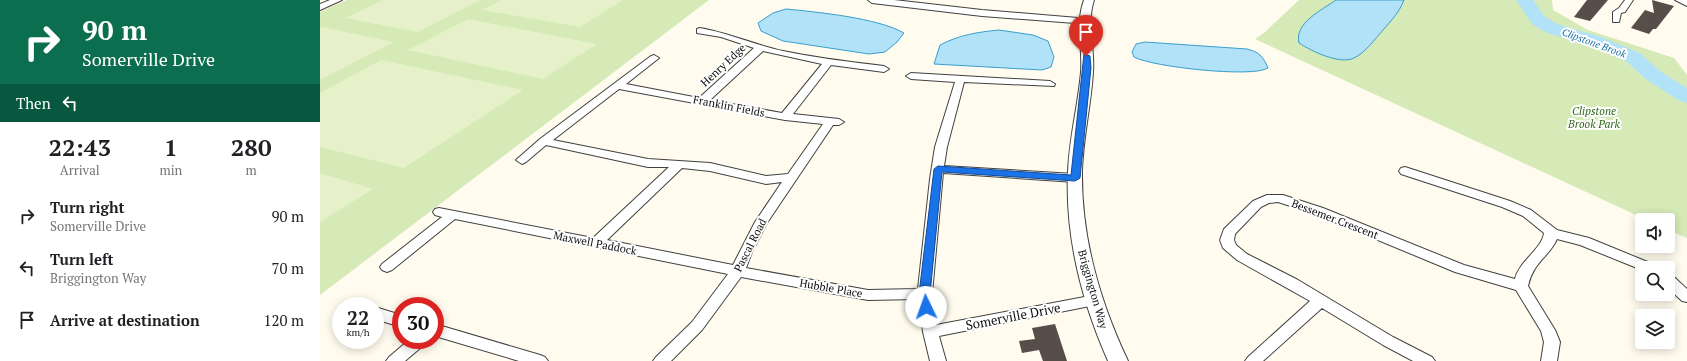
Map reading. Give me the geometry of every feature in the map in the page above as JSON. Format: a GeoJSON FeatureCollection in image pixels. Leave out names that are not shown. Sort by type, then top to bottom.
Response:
{"type":"FeatureCollection","features":[{"type":"Feature","properties":{"kind":"street"},"geometry":{"type":"LineString","coordinates":[[320,8],[338,0]]}},
{"type":"Feature","properties":{"kind":"street"},"geometry":{"type":"LineString","coordinates":[[872,0],[982,13],[1078,21],[1080,25],[1085,25]]}},
{"type":"Feature","properties":{"kind":"street","name":"Briggington Way"},"geometry":{"type":"LineString","coordinates":[[1089,0],[1085,14],[1087,68],[1075,178],[1083,259],[1110,346],[1118,361]]}},
{"type":"Feature","properties":{"kind":"street"},"geometry":{"type":"LineString","coordinates":[[1616,20],[1617,12],[1622,10],[1629,0]]}},
{"type":"Feature","properties":{"kind":"street"},"geometry":{"type":"LineString","coordinates":[[1678,0],[1687,3]]}},
{"type":"Feature","properties":{"kind":"street","name":"Henry Edge"},"geometry":{"type":"LineString","coordinates":[[700,31],[723,35],[780,53],[828,62],[884,69]]}},
{"type":"Feature","properties":{"kind":"street","name":"Henry Edge"},"geometry":{"type":"LineString","coordinates":[[702,101],[761,47]]}},
{"type":"Feature","properties":{"kind":"street"},"geometry":{"type":"LineString","coordinates":[[522,160],[544,141],[620,86],[654,58]]}},
{"type":"Feature","properties":{"kind":"street"},"geometry":{"type":"LineString","coordinates":[[785,117],[828,62]]}},
{"type":"Feature","properties":{"kind":"street"},"geometry":{"type":"LineString","coordinates":[[911,76],[1050,84]]}},
{"type":"Feature","properties":{"kind":"street"},"geometry":{"type":"LineString","coordinates":[[938,361],[930,332],[925,294],[941,147],[960,80]]}},
{"type":"Feature","properties":{"kind":"street","name":"Franklin Fields"},"geometry":{"type":"LineString","coordinates":[[620,86],[785,117],[835,122]]}},
{"type":"Feature","properties":{"kind":"street","name":"Pascal Road"},"geometry":{"type":"LineString","coordinates":[[661,361],[697,326],[738,270],[745,252],[761,222],[792,177],[835,122]]}},
{"type":"Feature","properties":{"kind":"street"},"geometry":{"type":"LineString","coordinates":[[544,141],[648,163],[710,166],[766,180],[792,177]]}},
{"type":"Feature","properties":{"kind":"street"},"geometry":{"type":"LineString","coordinates":[[596,243],[679,164]]}},
{"type":"Feature","properties":{"kind":"street"},"geometry":{"type":"LineString","coordinates":[[938,169],[1075,178]]}},
{"type":"Feature","properties":{"kind":"street"},"geometry":{"type":"LineString","coordinates":[[1405,171],[1474,193],[1527,213],[1551,231],[1550,240],[1523,276],[1521,286],[1548,330],[1552,342],[1550,361]]}},
{"type":"Feature","properties":{"kind":"street","name":"Bessemer Crescent"},"geometry":{"type":"LineString","coordinates":[[1427,361],[1242,257],[1230,248],[1227,240],[1229,232],[1257,204],[1267,199],[1279,198],[1297,203],[1460,269],[1521,286]]}},
{"type":"Feature","properties":{"kind":"street","name":"Maxwell Paddock"},"geometry":{"type":"LineString","coordinates":[[387,267],[445,214],[738,270]]}},
{"type":"Feature","properties":{"kind":"street"},"geometry":{"type":"LineString","coordinates":[[1551,233],[1584,241],[1635,262]]}},
{"type":"Feature","properties":{"kind":"street","name":"Hubble Place"},"geometry":{"type":"LineString","coordinates":[[738,270],[840,292],[868,295],[925,294]]}},
{"type":"Feature","properties":{"kind":"street"},"geometry":{"type":"LineString","coordinates":[[1675,286],[1687,297]]}},
{"type":"Feature","properties":{"kind":"street","name":"Somerville Drive"},"geometry":{"type":"LineString","coordinates":[[930,332],[1095,300]]}},
{"type":"Feature","properties":{"kind":"street"},"geometry":{"type":"LineString","coordinates":[[1253,361],[1320,301]]}},
{"type":"Feature","properties":{"kind":"street"},"geometry":{"type":"LineString","coordinates":[[444,333],[540,361]]}},
{"type":"Feature","properties":{"kind":"street"},"geometry":{"type":"LineString","coordinates":[[394,361],[409,349]]}},
{"type":"Feature","properties":{"kind":"green space"},"geometry":{"type":"Polygon","coordinates":[[[347,0],[709,0],[320,295],[320,12],[347,0]]]}},
{"type":"Feature","properties":{"kind":"green space"},"geometry":{"type":"Polygon","coordinates":[[[383,0],[480,0],[418,32],[345,18],[383,0]]]}},
{"type":"Feature","properties":{"kind":"green space"},"geometry":{"type":"Polygon","coordinates":[[[501,0],[623,0],[580,27],[482,10],[501,0]]]}},
{"type":"Feature","properties":{"kind":"green space","name":"Clipstone Brook Park"},"geometry":{"type":"Polygon","coordinates":[[[1299,0],[1524,0],[1538,20],[1551,28],[1597,42],[1633,57],[1654,76],[1687,97],[1687,238],[1675,233],[1675,213],[1635,213],[1635,214],[1255,39],[1264,33],[1299,0]]]}},
{"type":"Feature","properties":{"kind":"green space"},"geometry":{"type":"Polygon","coordinates":[[[1527,0],[1552,0],[1553,10],[1588,30],[1674,58],[1687,75],[1687,94],[1658,76],[1636,57],[1599,41],[1553,27],[1541,20],[1527,0]]]}},
{"type":"Feature","properties":{"kind":"green space"},"geometry":{"type":"Polygon","coordinates":[[[468,19],[597,44],[543,79],[408,50],[468,19]]]}},
{"type":"Feature","properties":{"kind":"green space"},"geometry":{"type":"Polygon","coordinates":[[[322,27],[394,42],[320,80],[320,28],[322,27]]]}},
{"type":"Feature","properties":{"kind":"green space"},"geometry":{"type":"Polygon","coordinates":[[[381,60],[523,90],[404,168],[320,147],[320,93],[381,60]]]}},
{"type":"Feature","properties":{"kind":"green space"},"geometry":{"type":"Polygon","coordinates":[[[320,173],[373,189],[320,222],[320,173]]]}},
{"type":"Feature","properties":{"kind":"water"},"geometry":{"type":"Polygon","coordinates":[[[1336,0],[1404,0],[1395,16],[1366,49],[1354,58],[1341,60],[1318,53],[1299,43],[1301,29],[1305,23],[1336,0]]]}},
{"type":"Feature","properties":{"kind":"water"},"geometry":{"type":"Polygon","coordinates":[[[786,9],[830,14],[879,23],[904,33],[897,42],[885,52],[869,54],[783,41],[761,31],[758,23],[773,13],[786,9]]]}},
{"type":"Feature","properties":{"kind":"water"},"geometry":{"type":"Polygon","coordinates":[[[999,30],[1033,35],[1048,41],[1054,57],[1051,67],[1042,70],[934,64],[940,45],[969,34],[999,30]]]}},
{"type":"Feature","properties":{"kind":"water"},"geometry":{"type":"Polygon","coordinates":[[[1145,42],[1247,49],[1260,55],[1268,68],[1259,71],[1224,72],[1180,68],[1144,61],[1134,57],[1132,52],[1136,44],[1145,42]]]}},
{"type":"Feature","properties":{"kind":"building"},"geometry":{"type":"Polygon","coordinates":[[[1587,0],[1608,0],[1590,21],[1574,17],[1587,0]]]}},
{"type":"Feature","properties":{"kind":"building"},"geometry":{"type":"Polygon","coordinates":[[[1652,0],[1674,6],[1656,29],[1653,29],[1649,34],[1631,28],[1645,10],[1654,13],[1652,0]]]}},
{"type":"Feature","properties":{"kind":"building"},"geometry":{"type":"Polygon","coordinates":[[[1055,324],[1067,361],[1043,361],[1039,350],[1022,353],[1019,341],[1035,339],[1032,328],[1055,324]]]}},
{"type":"Feature","properties":{"kind":"waterway","name":"Clipstone Brook"},"geometry":{"type":"LineString","coordinates":[[1524,0],[1538,20],[1551,28],[1597,42],[1633,57],[1654,76],[1687,97]]}},
{"type":"Feature","properties":{"kind":"route"},"geometry":{"type":"LineString","coordinates":[[926,307],[925,294],[938,169],[1075,178],[1087,68],[1086,56]]}}]}
